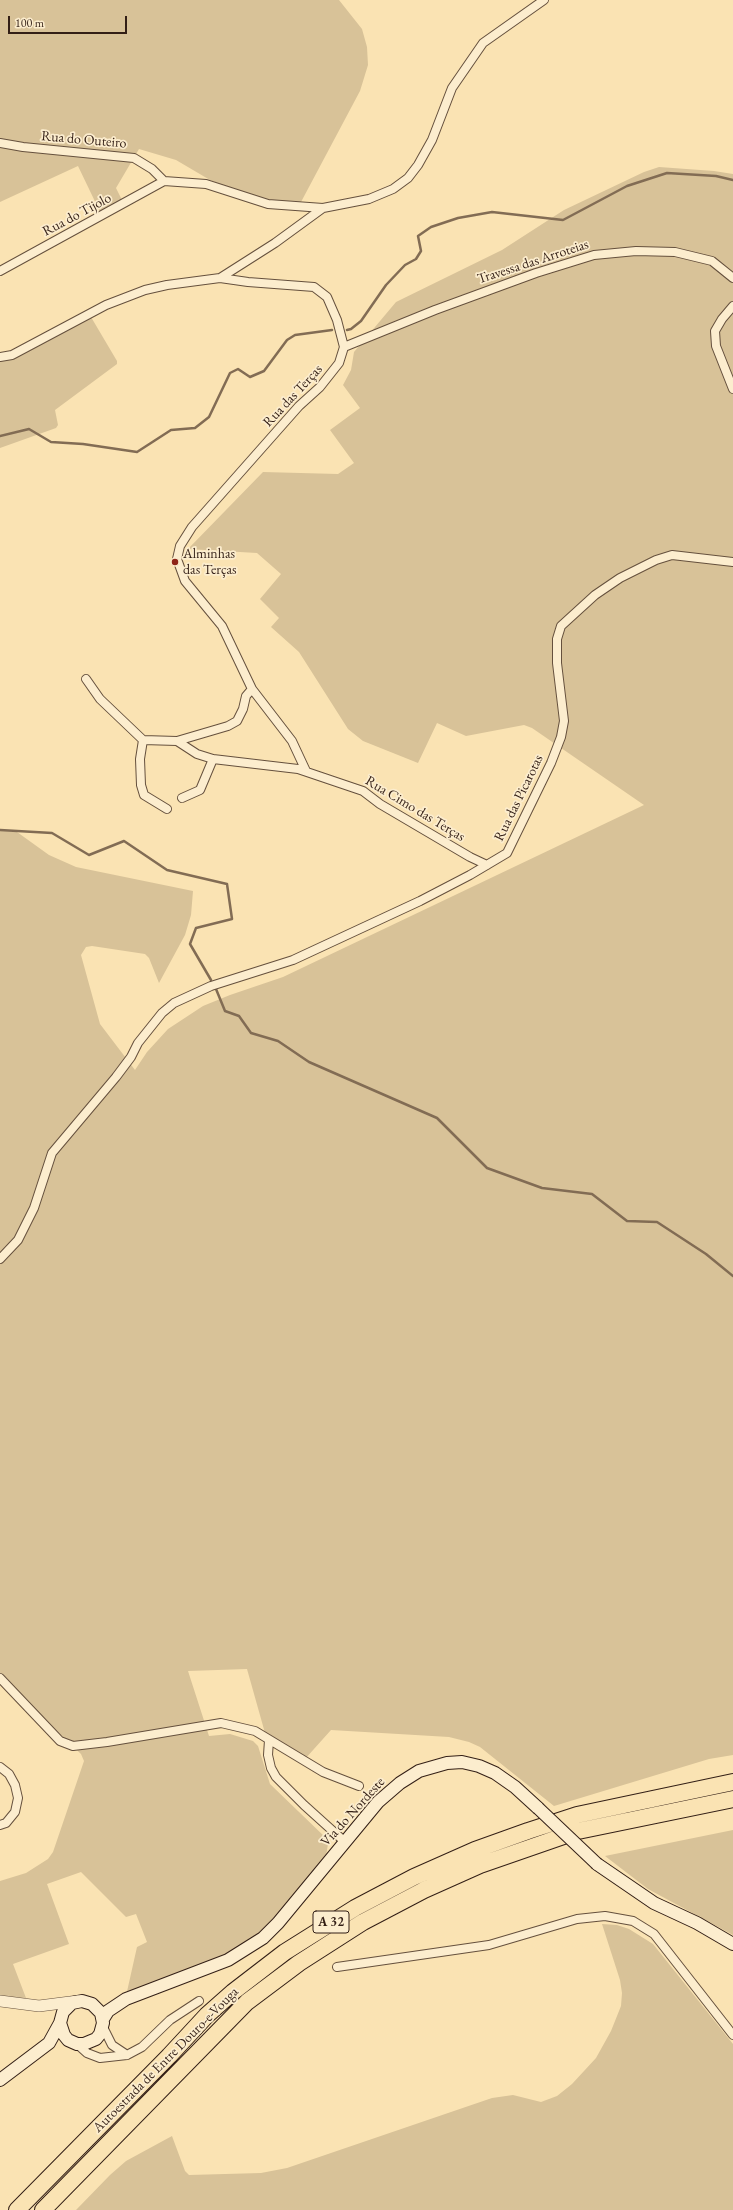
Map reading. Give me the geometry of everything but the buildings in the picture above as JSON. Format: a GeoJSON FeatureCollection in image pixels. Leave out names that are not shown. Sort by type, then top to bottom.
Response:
{"type":"FeatureCollection","features":[{"type":"Feature","properties":{"kind":"highway","name":"Autoestrada de Entre Douro-e-Vouga"},"geometry":{"type":"LineString","coordinates":[[17,2210],[169,2056],[207,2015],[228,1996],[285,1952],[355,1908],[414,1877],[475,1850],[528,1830],[577,1816],[733,1782]]}},
{"type":"Feature","properties":{"kind":"highway","name":"Autoestrada de Entre Douro-e-Vouga"},"geometry":{"type":"LineString","coordinates":[[43,2210],[247,2002],[299,1963],[363,1922],[424,1890],[480,1865],[564,1835],[733,1800]]}},
{"type":"Feature","properties":{"kind":"main road","name":"Via do Nordeste"},"geometry":{"type":"LineString","coordinates":[[92,2004],[126,1999],[228,1960],[246,1950],[263,1938],[278,1923],[378,1802],[400,1783],[419,1771],[441,1763],[462,1762],[479,1766],[495,1774],[515,1787],[596,1864],[654,1904],[697,1923],[733,1944]]}},
{"type":"Feature","properties":{"kind":"main road","name":"Via do Nordeste"},"geometry":{"type":"LineString","coordinates":[[103,2023],[108,2011],[126,1999]]}},
{"type":"Feature","properties":{"kind":"main road"},"geometry":{"type":"LineString","coordinates":[[0,2080],[49,2043],[67,2007],[79,2001],[92,2004],[97,2008],[103,2023],[96,2039],[90,2042],[54,2044],[40,2050]]}},
{"type":"Feature","properties":{"kind":"main road"},"geometry":{"type":"LineString","coordinates":[[60,2020],[64,2035],[75,2043]]}},
{"type":"Feature","properties":{"kind":"street"},"geometry":{"type":"LineString","coordinates":[[164,181],[206,184],[268,204],[323,208],[369,199],[393,189],[408,178],[418,165],[432,140],[452,88],[483,43],[544,0]]}},
{"type":"Feature","properties":{"kind":"street","name":"Rua do Outeiro"},"geometry":{"type":"LineString","coordinates":[[0,143],[23,147],[134,158],[152,169],[164,181]]}},
{"type":"Feature","properties":{"kind":"street","name":"Rua do Tijolo"},"geometry":{"type":"LineString","coordinates":[[0,271],[164,181]]}},
{"type":"Feature","properties":{"kind":"street"},"geometry":{"type":"LineString","coordinates":[[220,278],[275,243],[323,208]]}},
{"type":"Feature","properties":{"kind":"street","name":"Travessa das Arroteias"},"geometry":{"type":"LineString","coordinates":[[344,347],[435,310],[529,275],[594,255],[636,251],[675,252],[712,262],[733,278]]}},
{"type":"Feature","properties":{"kind":"street"},"geometry":{"type":"LineString","coordinates":[[0,357],[12,355],[106,305],[145,290],[220,278],[248,282],[314,287],[327,297],[337,320],[344,347]]}},
{"type":"Feature","properties":{"kind":"street"},"geometry":{"type":"LineString","coordinates":[[733,306],[722,319],[715,331],[716,346],[733,388]]}},
{"type":"Feature","properties":{"kind":"street","name":"Rua das Terças"},"geometry":{"type":"LineString","coordinates":[[306,771],[292,741],[252,689],[222,626],[185,580],[177,559],[180,546],[192,527],[299,406],[332,374],[339,363],[344,347]]}},
{"type":"Feature","properties":{"kind":"street","name":"Rua das Picarotas"},"geometry":{"type":"LineString","coordinates":[[0,1259],[18,1240],[34,1208],[52,1153],[116,1077],[131,1057],[138,1043],[162,1013],[174,1003],[211,986],[293,960],[420,901],[507,853],[552,763],[562,737],[564,721],[557,663],[557,639],[561,626],[595,595],[620,578],[656,560],[672,555],[733,562]]}},
{"type":"Feature","properties":{"kind":"street"},"geometry":{"type":"LineString","coordinates":[[86,679],[100,699],[143,740],[140,758],[141,785],[144,795],[167,809]]}},
{"type":"Feature","properties":{"kind":"street"},"geometry":{"type":"LineString","coordinates":[[177,742],[228,726],[237,721],[243,710],[246,696],[252,689]]}},
{"type":"Feature","properties":{"kind":"street","name":"Rua Cimo das Terças"},"geometry":{"type":"LineString","coordinates":[[143,740],[177,742],[197,754],[213,759],[306,771],[364,790],[380,804],[470,857],[487,865]]}},
{"type":"Feature","properties":{"kind":"street"},"geometry":{"type":"LineString","coordinates":[[182,798],[200,790],[213,759]]}},
{"type":"Feature","properties":{"kind":"street"},"geometry":{"type":"LineString","coordinates":[[0,1678],[60,1741],[73,1746],[107,1742],[221,1723],[250,1730],[323,1772],[359,1786]]}},
{"type":"Feature","properties":{"kind":"street"},"geometry":{"type":"LineString","coordinates":[[269,1740],[268,1755],[271,1768],[276,1778],[345,1842]]}},
{"type":"Feature","properties":{"kind":"street"},"geometry":{"type":"LineString","coordinates":[[0,1767],[9,1774],[15,1785],[18,1798],[15,1812],[6,1823],[0,1825]]}},
{"type":"Feature","properties":{"kind":"street"},"geometry":{"type":"LineString","coordinates":[[337,1967],[489,1945],[577,1919],[605,1916],[633,1921],[654,1934],[733,2035]]}},
{"type":"Feature","properties":{"kind":"street"},"geometry":{"type":"LineString","coordinates":[[0,2001],[39,2006],[79,2001]]}},
{"type":"Feature","properties":{"kind":"street"},"geometry":{"type":"LineString","coordinates":[[75,2043],[87,2053],[100,2058],[127,2055],[142,2047],[170,2020],[199,2001]]}},
{"type":"Feature","properties":{"kind":"street"},"geometry":{"type":"LineString","coordinates":[[39,2006],[60,2020]]}},
{"type":"Feature","properties":{"kind":"street"},"geometry":{"type":"LineString","coordinates":[[103,2023],[112,2045],[127,2055]]}},
{"type":"Feature","properties":{"kind":"shaded area"},"geometry":{"type":"Polygon","coordinates":[[[0,0],[339,0],[362,29],[367,47],[368,65],[360,91],[301,202],[272,201],[251,196],[210,180],[176,160],[139,149],[116,188],[123,202],[101,214],[78,166],[0,202],[0,0]]]}},
{"type":"Feature","properties":{"kind":"shaded area"},"geometry":{"type":"Polygon","coordinates":[[[659,167],[733,174],[733,1755],[709,1759],[554,1806],[480,1747],[469,1742],[449,1737],[331,1730],[305,1759],[265,1733],[247,1669],[188,1671],[209,1736],[230,1734],[253,1741],[258,1746],[270,1784],[326,1838],[328,1844],[326,1856],[291,1901],[246,1948],[126,1996],[137,1947],[147,1942],[136,1914],[126,1917],[81,1872],[47,1884],[69,1944],[13,1964],[26,1998],[0,1997],[0,1881],[26,1873],[48,1859],[53,1852],[84,1761],[81,1754],[0,1676],[0,830],[17,832],[49,855],[76,867],[193,891],[191,915],[185,935],[159,983],[149,958],[145,954],[92,946],[86,947],[81,955],[100,1024],[135,1070],[147,1052],[168,1029],[203,1006],[283,977],[644,805],[532,728],[524,725],[466,736],[437,723],[418,763],[363,741],[348,729],[299,652],[271,627],[279,618],[260,599],[281,574],[257,553],[188,549],[263,472],[338,474],[354,463],[330,430],[360,408],[343,385],[351,370],[354,352],[396,302],[502,250],[564,210],[644,172],[659,167]]]}},
{"type":"Feature","properties":{"kind":"shaded area"},"geometry":{"type":"Polygon","coordinates":[[[91,317],[117,361],[117,364],[55,410],[58,425],[56,428],[0,448],[0,361],[91,317]]]}},
{"type":"Feature","properties":{"kind":"shaded area"},"geometry":{"type":"Polygon","coordinates":[[[733,1830],[733,1935],[648,1889],[605,1856],[733,1830]]]}},
{"type":"Feature","properties":{"kind":"shaded area"},"geometry":{"type":"Polygon","coordinates":[[[602,1924],[617,1925],[629,1929],[653,1944],[733,2044],[733,2210],[76,2210],[126,2161],[172,2136],[185,2171],[189,2175],[261,2173],[287,2168],[492,2098],[513,2095],[541,2102],[557,2096],[572,2084],[596,2058],[611,2031],[621,2006],[622,1993],[620,1980],[602,1924]]]}},
{"type":"Feature","properties":{"kind":"waterway"},"geometry":{"type":"LineString","coordinates":[[347,330],[351,329],[361,321],[386,285],[405,265],[416,259],[421,251],[418,236],[431,227],[458,218],[492,212],[563,220],[627,186],[667,173],[716,176],[733,180]]}},
{"type":"Feature","properties":{"kind":"waterway"},"geometry":{"type":"LineString","coordinates":[[0,436],[29,429],[51,442],[83,444],[137,452],[171,430],[195,428],[209,417],[230,373],[238,369],[250,377],[264,371],[287,340],[295,335],[332,330]]}},
{"type":"Feature","properties":{"kind":"waterway"},"geometry":{"type":"LineString","coordinates":[[0,830],[52,833],[89,855],[124,841],[167,870],[227,884],[232,919],[196,928],[190,944],[211,980]]}},
{"type":"Feature","properties":{"kind":"waterway"},"geometry":{"type":"LineString","coordinates":[[216,989],[225,1011],[239,1016],[251,1033],[278,1041],[309,1062],[437,1118],[487,1168],[542,1188],[592,1194],[627,1221],[657,1222],[706,1254],[733,1276]]}},
{"type":"Feature","properties":{"kind":"place","name":"Alminhas das Terças"},"geometry":{"type":"Point","coordinates":[175,562]}}]}
